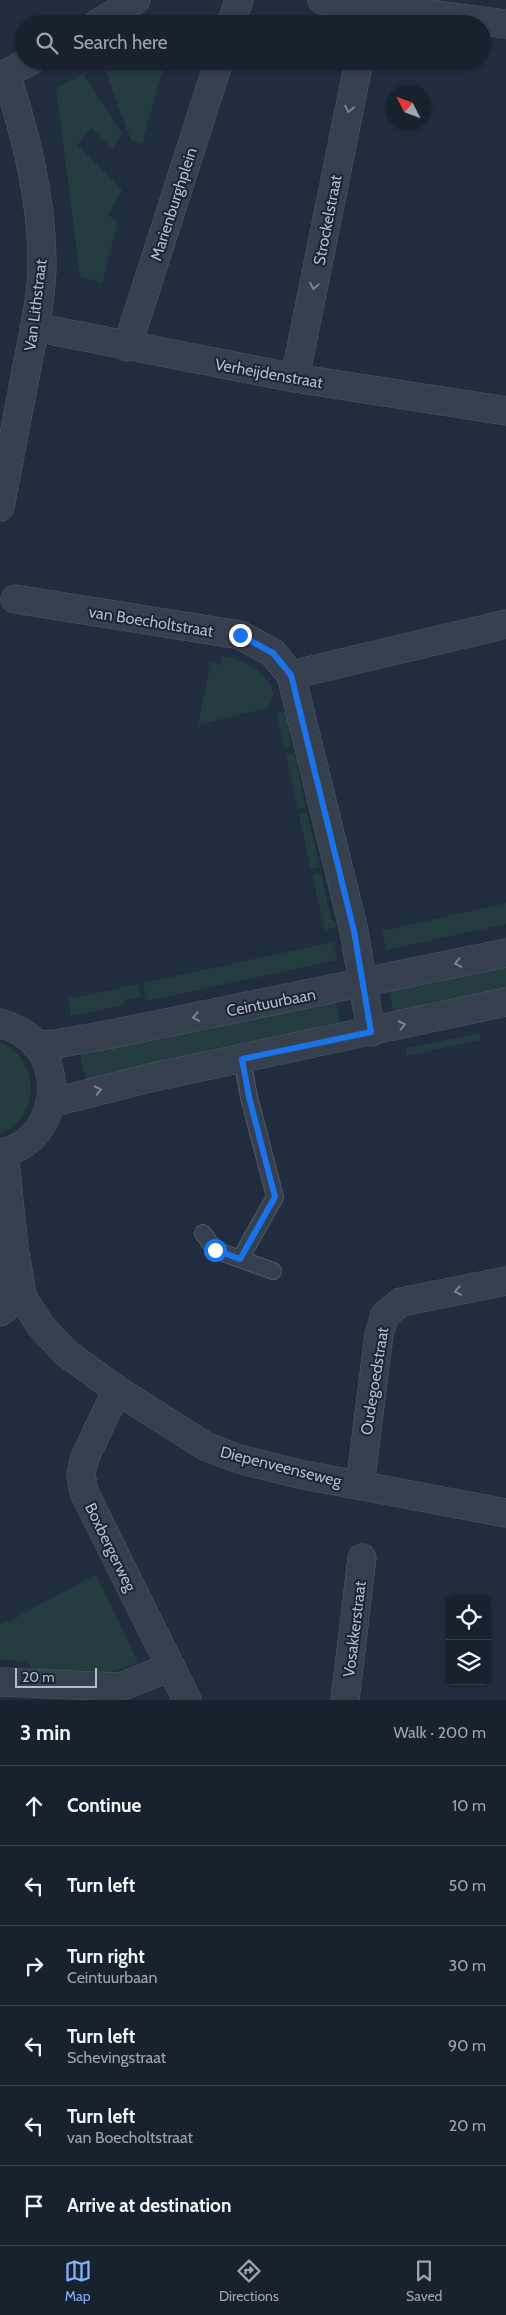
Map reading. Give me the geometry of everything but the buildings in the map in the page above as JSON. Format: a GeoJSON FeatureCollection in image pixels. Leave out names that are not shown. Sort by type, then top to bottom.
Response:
{"type":"FeatureCollection","features":[{"type":"Feature","properties":{"kind":"street"},"geometry":{"type":"LineString","coordinates":[[112,15],[136,0]]}},
{"type":"Feature","properties":{"kind":"street"},"geometry":{"type":"LineString","coordinates":[[234,15],[238,0]]}},
{"type":"Feature","properties":{"kind":"street"},"geometry":{"type":"LineString","coordinates":[[322,0],[368,14],[382,15]]}},
{"type":"Feature","properties":{"kind":"street"},"geometry":{"type":"LineString","coordinates":[[491,23],[506,24]]}},
{"type":"Feature","properties":{"kind":"street"},"geometry":{"type":"LineString","coordinates":[[3,74],[15,68]]}},
{"type":"Feature","properties":{"kind":"street","name":"Marienburghplein"},"geometry":{"type":"LineString","coordinates":[[126,347],[216,70]]}},
{"type":"Feature","properties":{"kind":"street","name":"Strockelstraat"},"geometry":{"type":"LineString","coordinates":[[295,378],[357,70]]}},
{"type":"Feature","properties":{"kind":"street","name":"Van Lithstraat"},"geometry":{"type":"LineString","coordinates":[[0,507],[34,327],[42,266],[40,217],[22,121],[3,74]]}},
{"type":"Feature","properties":{"kind":"street","name":"Verheijdenstraat"},"geometry":{"type":"LineString","coordinates":[[34,327],[126,347],[295,378],[506,411]]}},
{"type":"Feature","properties":{"kind":"street","name":"van Boecholtstraat"},"geometry":{"type":"LineString","coordinates":[[15,599],[240,635],[273,653],[291,675]]}},
{"type":"Feature","properties":{"kind":"street"},"geometry":{"type":"LineString","coordinates":[[371,1032],[354,931],[291,675],[506,624]]}},
{"type":"Feature","properties":{"kind":"street","name":"Ceintuurbaan"},"geometry":{"type":"LineString","coordinates":[[36,1045],[56,1044],[112,1034],[506,953]]}},
{"type":"Feature","properties":{"kind":"street"},"geometry":{"type":"LineString","coordinates":[[51,1103],[149,1078],[506,1002]]}},
{"type":"Feature","properties":{"kind":"street"},"geometry":{"type":"LineString","coordinates":[[0,1023],[16,1029],[36,1045],[44,1057],[50,1072],[51,1103],[45,1120],[34,1135],[19,1146],[2,1153]]}},
{"type":"Feature","properties":{"kind":"street","name":"Diepenveenseweg"},"geometry":{"type":"LineString","coordinates":[[2,1153],[22,1294]]}},
{"type":"Feature","properties":{"kind":"street","name":"Diepenveenseweg"},"geometry":{"type":"LineString","coordinates":[[0,1263],[22,1294],[41,1326],[66,1353],[117,1390],[205,1446],[239,1459],[265,1466],[506,1513]]}},
{"type":"Feature","properties":{"kind":"street","name":"Oudegoedstraat"},"geometry":{"type":"LineString","coordinates":[[360,1485],[378,1335],[385,1315],[401,1302],[506,1281]]}},
{"type":"Feature","properties":{"kind":"street"},"geometry":{"type":"LineString","coordinates":[[0,1312],[22,1294]]}},
{"type":"Feature","properties":{"kind":"street","name":"Boxbergerweg"},"geometry":{"type":"LineString","coordinates":[[117,1390],[85,1457],[81,1474],[84,1492],[187,1700]]}},
{"type":"Feature","properties":{"kind":"street","name":"Vosakkerstraat"},"geometry":{"type":"LineString","coordinates":[[346,1700],[362,1558]]}},
{"type":"Feature","properties":{"kind":"street"},"geometry":{"type":"LineString","coordinates":[[0,1682],[60,1692],[120,1687],[171,1667]]}},
{"type":"Feature","properties":{"kind":"lane"},"geometry":{"type":"LineString","coordinates":[[240,1259],[275,1197],[249,1097],[242,1059]]}},
{"type":"Feature","properties":{"kind":"lane"},"geometry":{"type":"LineString","coordinates":[[202,1233],[215,1250],[273,1271]]}},
{"type":"Feature","properties":{"kind":"green space"},"geometry":{"type":"Polygon","coordinates":[[[105,70],[163,70],[142,144],[131,140],[105,70]]]}},
{"type":"Feature","properties":{"kind":"green space"},"geometry":{"type":"Polygon","coordinates":[[[83,74],[122,133],[113,149],[91,128],[77,145],[122,190],[108,215],[118,222],[102,283],[80,277],[56,88],[83,74]]]}},
{"type":"Feature","properties":{"kind":"green space"},"geometry":{"type":"Polygon","coordinates":[[[221,656],[241,661],[261,673],[272,689],[272,698],[267,708],[198,725],[211,662],[221,665],[221,656]]]}},
{"type":"Feature","properties":{"kind":"green space"},"geometry":{"type":"Polygon","coordinates":[[[288,710],[291,721],[288,726],[291,746],[284,748],[277,714],[288,710]]]}},
{"type":"Feature","properties":{"kind":"green space"},"geometry":{"type":"Polygon","coordinates":[[[294,753],[306,807],[298,809],[286,755],[294,753]]]}},
{"type":"Feature","properties":{"kind":"green space"},"geometry":{"type":"Polygon","coordinates":[[[307,813],[320,867],[311,869],[299,815],[307,813]]]}},
{"type":"Feature","properties":{"kind":"green space"},"geometry":{"type":"Polygon","coordinates":[[[321,873],[331,919],[337,927],[325,930],[312,875],[321,873]]]}},
{"type":"Feature","properties":{"kind":"green space"},"geometry":{"type":"Polygon","coordinates":[[[506,903],[506,924],[386,950],[382,931],[506,903]]]}},
{"type":"Feature","properties":{"kind":"green space"},"geometry":{"type":"Polygon","coordinates":[[[333,942],[337,960],[147,1001],[143,983],[333,942]]]}},
{"type":"Feature","properties":{"kind":"green space"},"geometry":{"type":"Polygon","coordinates":[[[506,958],[506,994],[395,1018],[387,983],[506,958]]]}},
{"type":"Feature","properties":{"kind":"green space"},"geometry":{"type":"Polygon","coordinates":[[[138,984],[141,997],[124,1000],[124,1005],[71,1016],[68,999],[138,984]]]}},
{"type":"Feature","properties":{"kind":"green space"},"geometry":{"type":"Polygon","coordinates":[[[334,994],[342,1030],[87,1085],[79,1050],[334,994]]]}},
{"type":"Feature","properties":{"kind":"green space"},"geometry":{"type":"Polygon","coordinates":[[[480,1033],[481,1040],[407,1056],[406,1048],[480,1033]]]}},
{"type":"Feature","properties":{"kind":"green space"},"geometry":{"type":"Polygon","coordinates":[[[0,1042],[13,1050],[23,1062],[29,1075],[31,1088],[29,1102],[23,1115],[13,1126],[0,1134],[0,1042]]]}},
{"type":"Feature","properties":{"kind":"green space"},"geometry":{"type":"Polygon","coordinates":[[[96,1574],[138,1663],[110,1672],[33,1671],[28,1661],[0,1660],[0,1624],[14,1619],[96,1574]]]}},
{"type":"Feature","properties":{"kind":"route"},"geometry":{"type":"LineString","coordinates":[[215,1250],[240,1259],[275,1197],[249,1097],[242,1059],[371,1032],[354,931],[291,675],[273,653],[240,635]]}}]}
